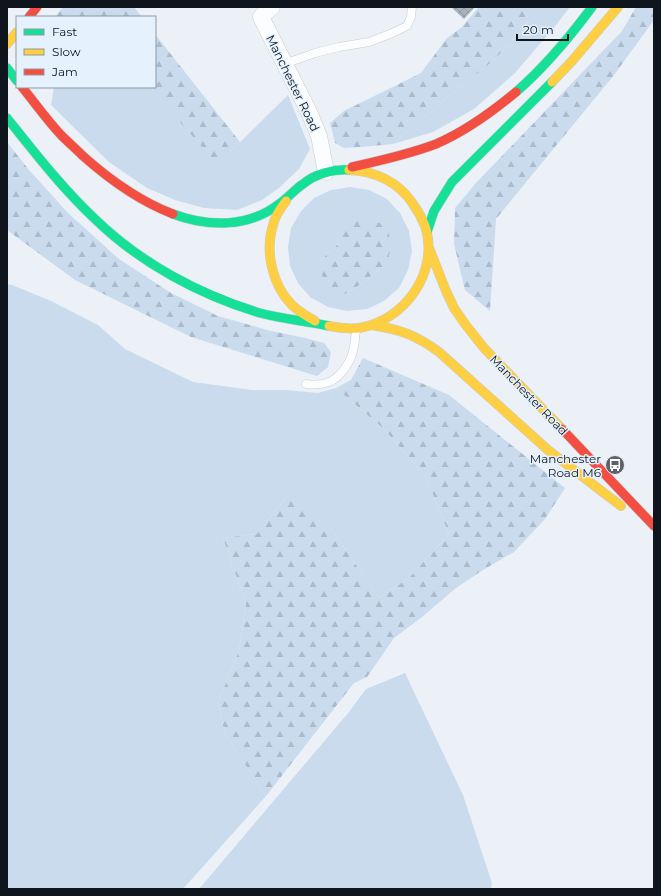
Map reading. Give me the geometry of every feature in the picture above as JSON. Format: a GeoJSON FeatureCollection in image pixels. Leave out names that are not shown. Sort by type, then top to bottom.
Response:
{"type":"FeatureCollection","features":[{"type":"Feature","properties":{"kind":"highway"},"geometry":{"type":"LineString","coordinates":[[30,16],[36,7]]}},
{"type":"Feature","properties":{"kind":"highway"},"geometry":{"type":"LineString","coordinates":[[23,88],[59,133],[93,166],[124,189],[142,200],[179,216],[200,221],[219,223],[235,222],[248,220],[270,211],[297,188],[312,178],[326,172],[400,156],[440,142],[472,124],[497,107],[542,67],[568,39],[592,7]]}},
{"type":"Feature","properties":{"kind":"highway"},"geometry":{"type":"LineString","coordinates":[[427,232],[434,211],[452,182],[550,84],[618,7]]}},
{"type":"Feature","properties":{"kind":"highway"},"geometry":{"type":"LineString","coordinates":[[7,44],[16,33]]}},
{"type":"Feature","properties":{"kind":"highway"},"geometry":{"type":"LineString","coordinates":[[7,68],[16,80]]}},
{"type":"Feature","properties":{"kind":"highway"},"geometry":{"type":"LineString","coordinates":[[7,118],[81,207],[115,238],[147,261],[202,290],[246,308],[268,315],[327,326],[357,328],[387,319],[400,310],[412,298],[420,284],[426,268],[428,247],[427,232],[418,210],[404,191],[384,177],[366,171],[343,169]]}},
{"type":"Feature","properties":{"kind":"highway"},"geometry":{"type":"LineString","coordinates":[[288,197],[278,213],[272,228],[269,250],[272,268],[278,285],[286,298],[312,320],[327,326]]}},
{"type":"Feature","properties":{"kind":"highway","name":"Manchester Road"},"geometry":{"type":"LineString","coordinates":[[428,247],[458,315],[472,335],[654,526]]}},
{"type":"Feature","properties":{"kind":"highway","name":"Manchester Road"},"geometry":{"type":"LineString","coordinates":[[371,325],[408,333],[429,344],[548,450],[654,532]]}},
{"type":"Feature","properties":{"kind":"street","name":"Manchester Road"},"geometry":{"type":"LineString","coordinates":[[263,10],[284,64],[309,112],[319,136],[326,172]]}},
{"type":"Feature","properties":{"kind":"lane"},"geometry":{"type":"LineString","coordinates":[[284,64],[315,53],[338,47],[369,42],[390,34],[407,26],[411,17],[412,7]]}},
{"type":"Feature","properties":{"kind":"lane"},"geometry":{"type":"LineString","coordinates":[[306,384],[316,385],[327,383],[341,374],[351,358],[357,328]]}},
{"type":"Feature","properties":{"kind":"green space"},"geometry":{"type":"Polygon","coordinates":[[[63,7],[134,7],[141,16],[56,16],[63,7]]]}},
{"type":"Feature","properties":{"kind":"green space"},"geometry":{"type":"Polygon","coordinates":[[[479,7],[543,7],[494,60],[393,144],[344,148],[335,143],[330,123],[344,111],[421,73],[447,38],[462,27],[479,7]]]}},
{"type":"Feature","properties":{"kind":"green space"},"geometry":{"type":"Polygon","coordinates":[[[543,7],[570,7],[515,73],[474,109],[433,132],[393,144],[494,60],[543,7]]]}},
{"type":"Feature","properties":{"kind":"green space"},"geometry":{"type":"Polygon","coordinates":[[[636,7],[654,7],[654,20],[614,75],[496,219],[490,311],[465,290],[454,244],[455,208],[476,183],[622,31],[636,7]]]}},
{"type":"Feature","properties":{"kind":"green space"},"geometry":{"type":"Polygon","coordinates":[[[156,35],[240,142],[218,165],[150,88],[156,88],[156,35]]]}},
{"type":"Feature","properties":{"kind":"green space"},"geometry":{"type":"Polygon","coordinates":[[[54,88],[150,88],[218,164],[288,95],[310,149],[299,169],[279,188],[262,200],[237,210],[204,208],[175,200],[147,188],[109,162],[51,105],[54,88]]]}},
{"type":"Feature","properties":{"kind":"green space"},"geometry":{"type":"Polygon","coordinates":[[[7,142],[29,170],[68,213],[119,259],[171,293],[218,316],[267,330],[324,343],[331,352],[328,367],[317,376],[191,337],[75,280],[7,230],[7,142]]]}},
{"type":"Feature","properties":{"kind":"green space"},"geometry":{"type":"Polygon","coordinates":[[[350,187],[369,190],[387,199],[400,213],[409,231],[412,251],[408,270],[399,288],[384,301],[367,309],[347,311],[328,307],[310,297],[298,283],[290,266],[288,247],[291,228],[301,211],[314,198],[331,190],[350,187]],[[343,236],[337,245],[320,261],[345,294],[361,284],[386,264],[343,236]]]}},
{"type":"Feature","properties":{"kind":"green space"},"geometry":{"type":"Polygon","coordinates":[[[356,218],[369,219],[384,225],[389,234],[391,249],[386,264],[361,284],[345,294],[330,292],[322,275],[320,261],[337,245],[349,225],[356,218]]]}},
{"type":"Feature","properties":{"kind":"green space"},"geometry":{"type":"Polygon","coordinates":[[[7,284],[51,301],[98,325],[125,349],[193,382],[252,390],[286,390],[318,393],[336,388],[384,429],[426,477],[449,534],[409,578],[379,598],[327,523],[287,496],[257,534],[223,538],[246,604],[239,651],[218,702],[225,734],[266,796],[183,889],[7,889],[7,284]]]}},
{"type":"Feature","properties":{"kind":"green space"},"geometry":{"type":"Polygon","coordinates":[[[363,358],[449,395],[565,488],[545,519],[514,552],[456,588],[422,617],[394,638],[367,677],[354,683],[266,796],[225,734],[218,702],[239,651],[246,604],[223,538],[257,534],[288,495],[327,523],[379,598],[409,578],[449,534],[426,477],[384,429],[336,388],[351,380],[363,358]]]}},
{"type":"Feature","properties":{"kind":"green space"},"geometry":{"type":"Polygon","coordinates":[[[405,673],[463,795],[492,883],[491,889],[199,889],[349,712],[366,689],[405,673]]]}},
{"type":"Feature","properties":{"kind":"building"},"geometry":{"type":"Polygon","coordinates":[[[451,7],[475,7],[464,19],[451,7]]]}},
{"type":"Feature","properties":{"kind":"traffic: fast"},"geometry":{"type":"LineString","coordinates":[[516,92],[537,73],[556,52],[592,7]]}},
{"type":"Feature","properties":{"kind":"traffic: fast"},"geometry":{"type":"LineString","coordinates":[[7,68],[16,80]]}},
{"type":"Feature","properties":{"kind":"traffic: fast"},"geometry":{"type":"LineString","coordinates":[[427,232],[434,211],[452,182],[552,82]]}},
{"type":"Feature","properties":{"kind":"traffic: fast"},"geometry":{"type":"LineString","coordinates":[[7,118],[71,195],[113,235],[131,250],[151,263],[193,287],[238,306],[268,315],[329,326]]}},
{"type":"Feature","properties":{"kind":"traffic: fast"},"geometry":{"type":"LineString","coordinates":[[173,214],[214,223],[228,223],[254,218],[267,212],[282,202],[313,177],[331,171],[349,170]]}},
{"type":"Feature","properties":{"kind":"traffic: slow"},"geometry":{"type":"LineString","coordinates":[[552,82],[618,7]]}},
{"type":"Feature","properties":{"kind":"traffic: slow"},"geometry":{"type":"LineString","coordinates":[[7,44],[16,33]]}},
{"type":"Feature","properties":{"kind":"traffic: slow"},"geometry":{"type":"LineString","coordinates":[[329,326],[359,328],[376,323],[391,315],[404,305],[415,291],[423,276],[427,260],[428,243],[425,226],[423,220],[407,196],[386,179],[377,175],[349,170]]}},
{"type":"Feature","properties":{"kind":"traffic: slow"},"geometry":{"type":"LineString","coordinates":[[286,201],[276,216],[271,233],[270,255],[272,266],[279,288],[285,297],[297,310],[315,321]]}},
{"type":"Feature","properties":{"kind":"traffic: slow"},"geometry":{"type":"LineString","coordinates":[[429,248],[454,308],[465,324],[484,348],[562,429]]}},
{"type":"Feature","properties":{"kind":"traffic: slow"},"geometry":{"type":"LineString","coordinates":[[371,325],[399,331],[415,337],[439,352],[548,450],[621,506]]}},
{"type":"Feature","properties":{"kind":"traffic: jam"},"geometry":{"type":"LineString","coordinates":[[30,16],[37,7]]}},
{"type":"Feature","properties":{"kind":"traffic: jam"},"geometry":{"type":"LineString","coordinates":[[23,88],[61,135],[93,165],[125,189],[148,203],[173,214]]}},
{"type":"Feature","properties":{"kind":"traffic: jam"},"geometry":{"type":"LineString","coordinates":[[352,167],[384,160],[436,144],[457,134],[478,121],[516,92]]}},
{"type":"Feature","properties":{"kind":"traffic: jam"},"geometry":{"type":"LineString","coordinates":[[562,429],[654,526]]}},
{"type":"Feature","properties":{"kind":"place","name":"Manchester Road M6"},"geometry":{"type":"Point","coordinates":[615,465]}}]}
